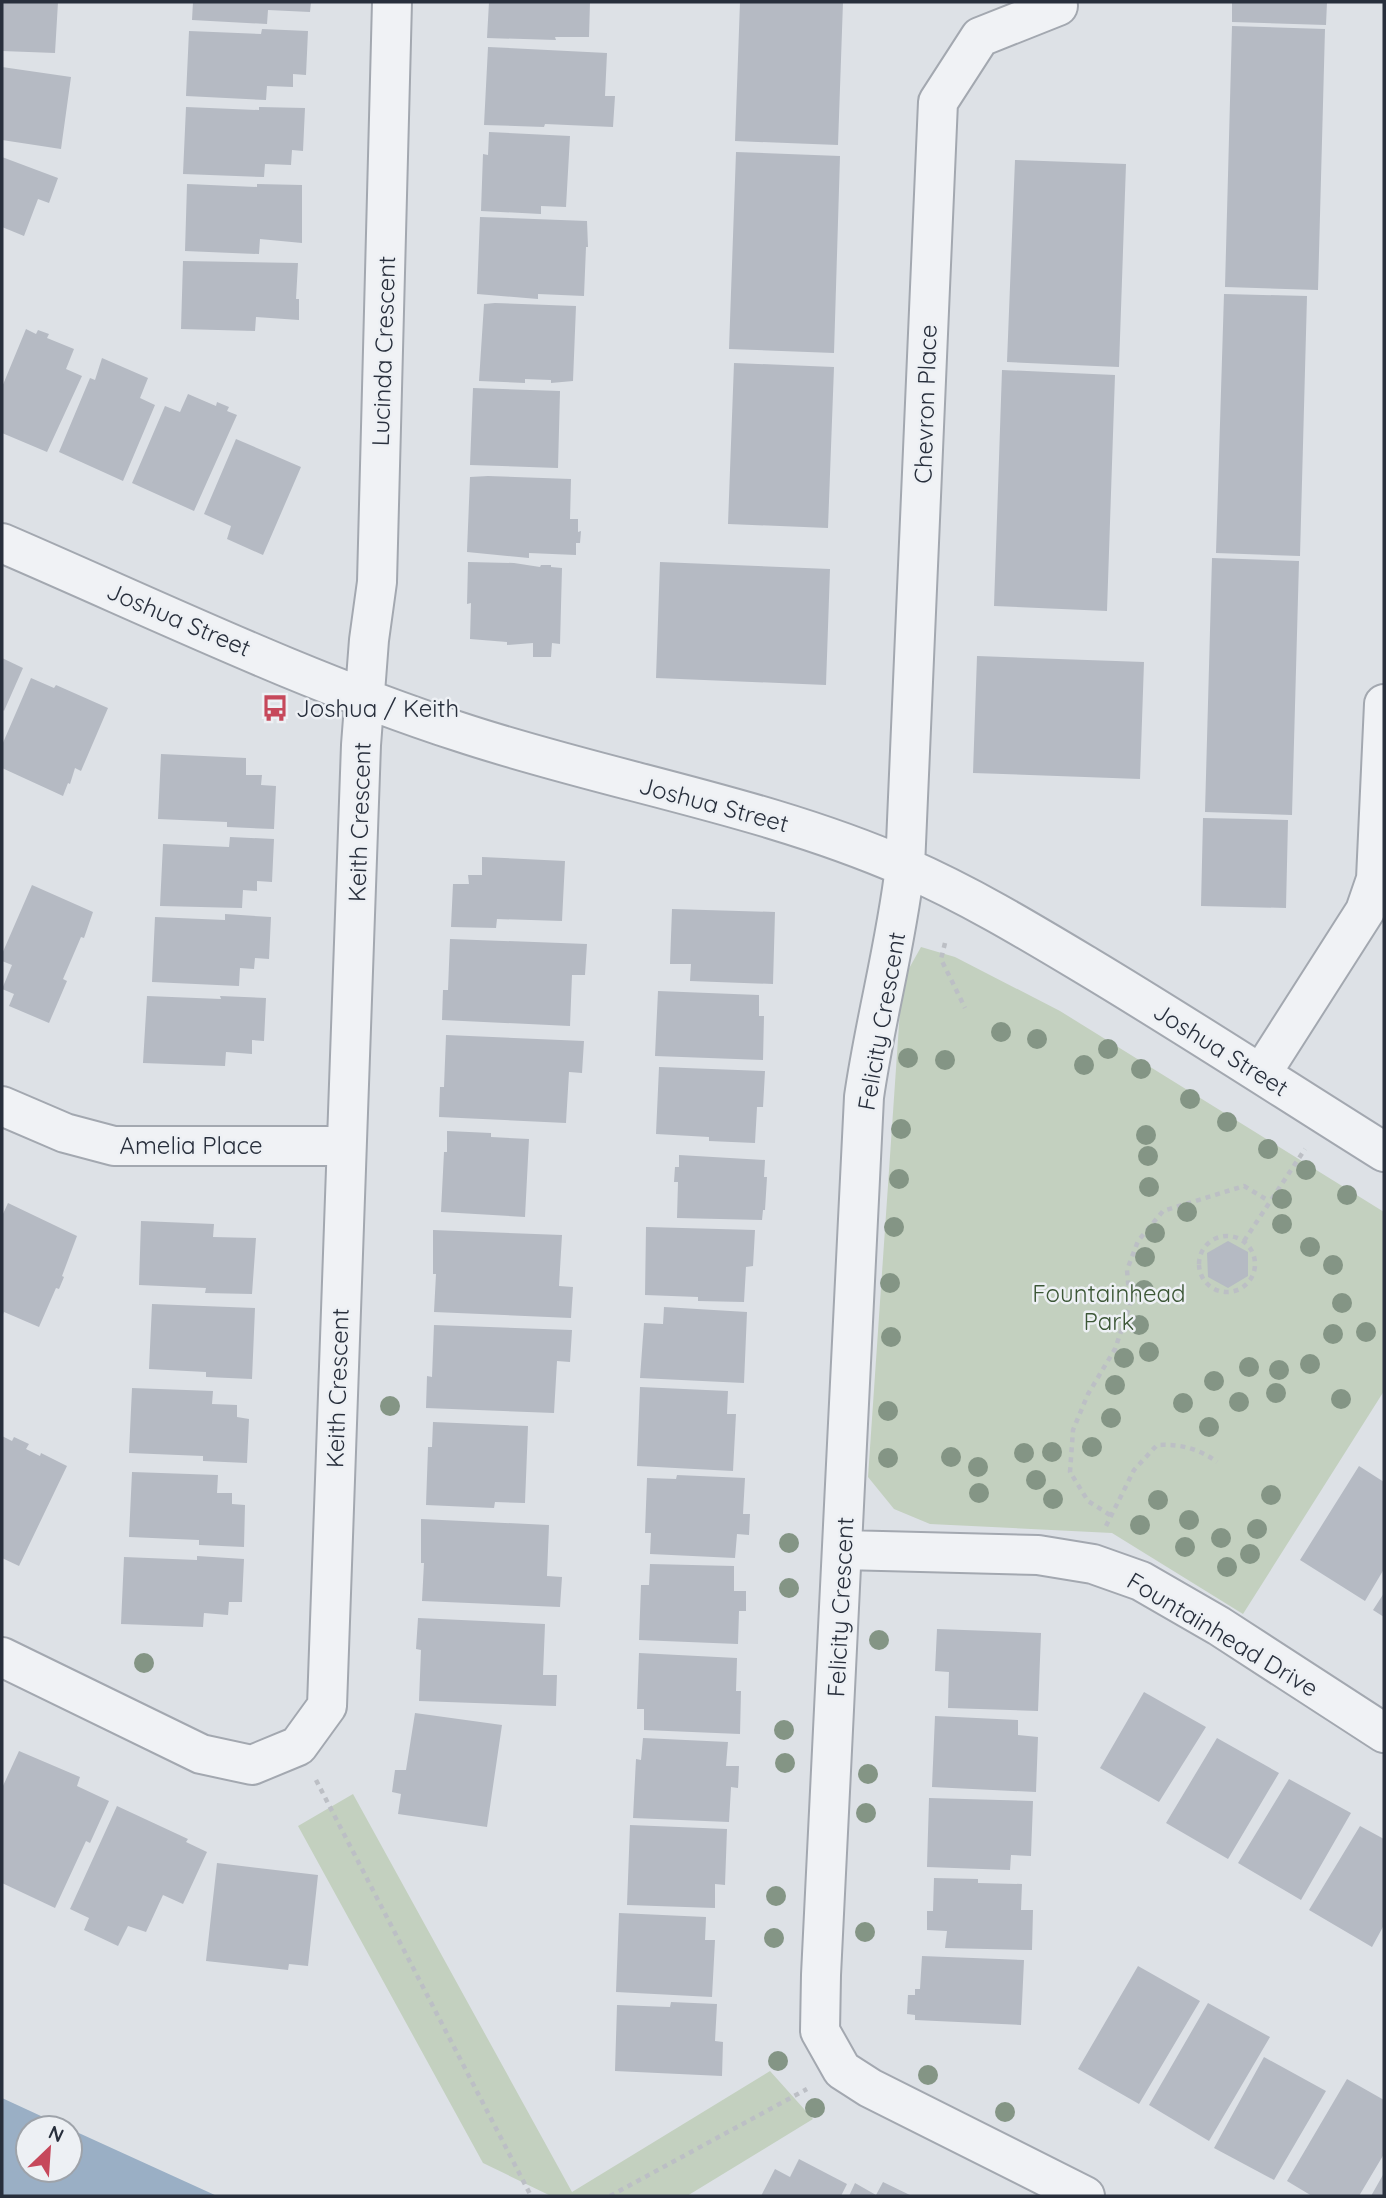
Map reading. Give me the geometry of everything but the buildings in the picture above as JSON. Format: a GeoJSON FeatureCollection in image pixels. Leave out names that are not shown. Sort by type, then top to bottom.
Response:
{"type":"FeatureCollection","features":[{"type":"Feature","properties":{"kind":"street","name":"Lucinda Crescent"},"geometry":{"type":"LineString","coordinates":[[365,699],[377,582],[392,2]]}},
{"type":"Feature","properties":{"kind":"street","name":"Chevron Place"},"geometry":{"type":"LineString","coordinates":[[905,867],[938,102],[980,37],[1058,6]]}},
{"type":"Feature","properties":{"kind":"street","name":"Joshua Street"},"geometry":{"type":"LineString","coordinates":[[2,543],[365,699],[461,733],[559,762],[769,818],[850,844],[905,867],[1011,921],[1137,996],[1384,1152]]}},
{"type":"Feature","properties":{"kind":"street","name":"Keith Crescent"},"geometry":{"type":"LineString","coordinates":[[298,1746],[327,1706],[346,1146],[365,699]]}},
{"type":"Feature","properties":{"kind":"street"},"geometry":{"type":"LineString","coordinates":[[1261,1074],[1365,911],[1376,879],[1384,704]]}},
{"type":"Feature","properties":{"kind":"street","name":"Felicity Crescent"},"geometry":{"type":"LineString","coordinates":[[905,867],[900,914],[864,1097],[820,2031],[842,2070],[870,2088],[1085,2196]]}},
{"type":"Feature","properties":{"kind":"street","name":"Amelia Place"},"geometry":{"type":"LineString","coordinates":[[2,1106],[65,1133],[114,1146],[346,1146]]}},
{"type":"Feature","properties":{"kind":"street","name":"Fountainhead Drive"},"geometry":{"type":"LineString","coordinates":[[843,1550],[1038,1555],[1093,1564],[1141,1581],[1219,1626],[1384,1732]]}},
{"type":"Feature","properties":{"kind":"street"},"geometry":{"type":"LineString","coordinates":[[2,1657],[201,1754],[252,1765],[298,1746]]}},
{"type":"Feature","properties":{"kind":"path"},"geometry":{"type":"LineString","coordinates":[[945,943],[941,959],[965,1008]]}},
{"type":"Feature","properties":{"kind":"path"},"geometry":{"type":"LineString","coordinates":[[1244,1241],[1325,1114]]}},
{"type":"Feature","properties":{"kind":"path"},"geometry":{"type":"LineString","coordinates":[[1110,1515],[1088,1501],[1070,1472],[1073,1430],[1088,1394],[1115,1349],[1130,1305],[1128,1270],[1138,1241],[1163,1211],[1197,1200],[1244,1186],[1269,1201]]}},
{"type":"Feature","properties":{"kind":"path"},"geometry":{"type":"LineString","coordinates":[[1220,1237],[1233,1237],[1244,1241],[1252,1251],[1255,1263],[1253,1275],[1246,1285],[1235,1291],[1211,1287],[1203,1277],[1200,1265],[1202,1253],[1209,1243],[1220,1237]]}},
{"type":"Feature","properties":{"kind":"path"},"geometry":{"type":"LineString","coordinates":[[1093,1564],[1110,1515],[1134,1469],[1157,1445],[1180,1444],[1205,1453],[1217,1462]]}},
{"type":"Feature","properties":{"kind":"path"},"geometry":{"type":"LineString","coordinates":[[298,1746],[531,2196]]}},
{"type":"Feature","properties":{"kind":"path"},"geometry":{"type":"LineString","coordinates":[[610,2196],[842,2070]]}},
{"type":"Feature","properties":{"kind":"green space","name":"Fountainhead Park"},"geometry":{"type":"Polygon","coordinates":[[[921,947],[955,957],[1060,1011],[1384,1212],[1384,1391],[1243,1614],[1112,1533],[930,1524],[894,1509],[868,1477],[902,981],[921,947]]]}},
{"type":"Feature","properties":{"kind":"green space"},"geometry":{"type":"Polygon","coordinates":[[[353,1794],[572,2192],[770,2071],[813,2119],[687,2196],[551,2196],[483,2163],[298,1826],[353,1794]]]}},
{"type":"Feature","properties":{"kind":"water"},"geometry":{"type":"Polygon","coordinates":[[[2,2098],[37,2114],[14,2114],[14,2184],[84,2184],[84,2135],[217,2196],[2,2196],[2,2098]]]}},
{"type":"Feature","properties":{"kind":"place","name":"Joshua / Keith"},"geometry":{"type":"Point","coordinates":[275,708]}}]}
